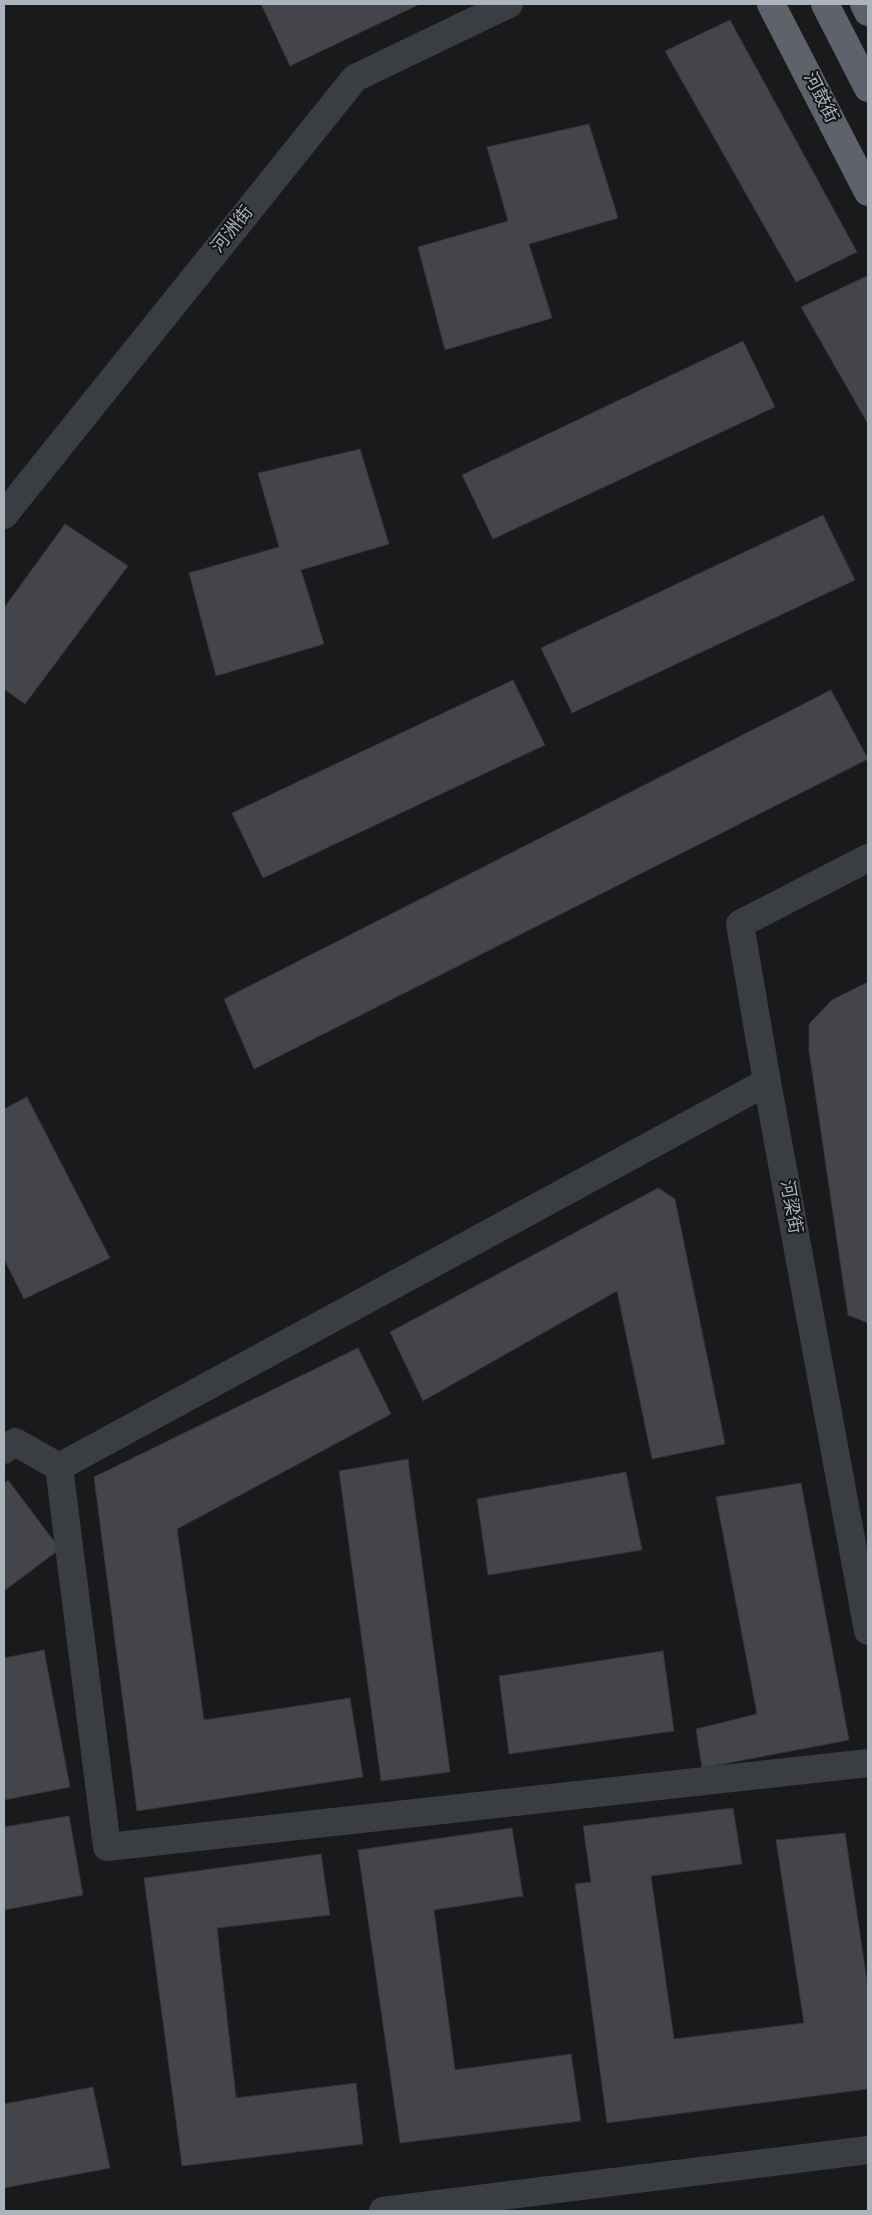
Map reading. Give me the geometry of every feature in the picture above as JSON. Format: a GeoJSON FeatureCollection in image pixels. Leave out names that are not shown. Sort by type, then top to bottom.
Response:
{"type":"FeatureCollection","features":[{"type":"Feature","properties":{"kind":"highway","name":"河鼓街"},"geometry":{"type":"LineString","coordinates":[[771,4],[868,192]]}},
{"type":"Feature","properties":{"kind":"highway"},"geometry":{"type":"LineString","coordinates":[[825,4],[868,88]]}},
{"type":"Feature","properties":{"kind":"highway"},"geometry":{"type":"LineString","coordinates":[[864,4],[868,12]]}},
{"type":"Feature","properties":{"kind":"street","name":"河洲街"},"geometry":{"type":"LineString","coordinates":[[4,515],[355,78],[509,4]]}},
{"type":"Feature","properties":{"kind":"street","name":"河梁街"},"geometry":{"type":"LineString","coordinates":[[868,858],[740,924],[767,1082],[868,1632]]}},
{"type":"Feature","properties":{"kind":"street"},"geometry":{"type":"LineString","coordinates":[[59,1467],[767,1082]]}},
{"type":"Feature","properties":{"kind":"street"},"geometry":{"type":"LineString","coordinates":[[4,1450],[15,1442],[59,1467]]}},
{"type":"Feature","properties":{"kind":"street"},"geometry":{"type":"LineString","coordinates":[[59,1467],[107,1847],[868,1764]]}},
{"type":"Feature","properties":{"kind":"street"},"geometry":{"type":"LineString","coordinates":[[383,2211],[868,2150]]}},
{"type":"Feature","properties":{"kind":"building"},"geometry":{"type":"Polygon","coordinates":[[[261,4],[420,4],[290,66],[261,4]]]}},
{"type":"Feature","properties":{"kind":"building"},"geometry":{"type":"Polygon","coordinates":[[[730,20],[857,252],[796,282],[665,51],[730,20]]]}},
{"type":"Feature","properties":{"kind":"building"},"geometry":{"type":"Polygon","coordinates":[[[589,124],[618,218],[529,244],[552,318],[445,350],[418,247],[508,221],[487,147],[589,124]]]}},
{"type":"Feature","properties":{"kind":"building"},"geometry":{"type":"Polygon","coordinates":[[[867,276],[868,278],[868,424],[801,307],[867,276]]]}},
{"type":"Feature","properties":{"kind":"building"},"geometry":{"type":"Polygon","coordinates":[[[743,341],[775,407],[493,539],[462,475],[743,341]]]}},
{"type":"Feature","properties":{"kind":"building"},"geometry":{"type":"Polygon","coordinates":[[[360,449],[389,544],[301,570],[324,644],[216,676],[189,573],[279,547],[258,473],[360,449]]]}},
{"type":"Feature","properties":{"kind":"building"},"geometry":{"type":"Polygon","coordinates":[[[823,515],[855,580],[572,713],[541,648],[823,515]]]}},
{"type":"Feature","properties":{"kind":"building"},"geometry":{"type":"Polygon","coordinates":[[[65,524],[128,566],[25,704],[4,689],[4,608],[65,524]]]}},
{"type":"Feature","properties":{"kind":"building"},"geometry":{"type":"Polygon","coordinates":[[[513,680],[545,745],[263,878],[232,813],[513,680]]]}},
{"type":"Feature","properties":{"kind":"building"},"geometry":{"type":"Polygon","coordinates":[[[831,690],[868,759],[254,1069],[224,999],[831,690]]]}},
{"type":"Feature","properties":{"kind":"building"},"geometry":{"type":"Polygon","coordinates":[[[868,982],[868,1323],[848,1315],[809,1051],[809,1024],[832,1000],[868,982]]]}},
{"type":"Feature","properties":{"kind":"building"},"geometry":{"type":"Polygon","coordinates":[[[27,1097],[110,1258],[24,1299],[4,1259],[4,1109],[27,1097]]]}},
{"type":"Feature","properties":{"kind":"building"},"geometry":{"type":"Polygon","coordinates":[[[658,1188],[675,1199],[725,1444],[652,1459],[617,1291],[423,1401],[390,1332],[658,1188]]]}},
{"type":"Feature","properties":{"kind":"building"},"geometry":{"type":"Polygon","coordinates":[[[358,1348],[391,1414],[177,1529],[204,1720],[350,1698],[363,1777],[137,1811],[94,1477],[358,1348]]]}},
{"type":"Feature","properties":{"kind":"building"},"geometry":{"type":"Polygon","coordinates":[[[408,1459],[450,1772],[381,1781],[339,1471],[408,1459]]]}},
{"type":"Feature","properties":{"kind":"building"},"geometry":{"type":"Polygon","coordinates":[[[626,1472],[642,1550],[488,1575],[477,1499],[626,1472]]]}},
{"type":"Feature","properties":{"kind":"building"},"geometry":{"type":"Polygon","coordinates":[[[8,1480],[60,1549],[4,1591],[4,1484],[8,1480]]]}},
{"type":"Feature","properties":{"kind":"building"},"geometry":{"type":"Polygon","coordinates":[[[801,1483],[849,1740],[702,1768],[696,1729],[757,1714],[716,1497],[801,1483]]]}},
{"type":"Feature","properties":{"kind":"building"},"geometry":{"type":"Polygon","coordinates":[[[44,1650],[70,1787],[4,1800],[4,1658],[44,1650]]]}},
{"type":"Feature","properties":{"kind":"building"},"geometry":{"type":"Polygon","coordinates":[[[663,1651],[674,1731],[509,1754],[499,1676],[663,1651]]]}},
{"type":"Feature","properties":{"kind":"building"},"geometry":{"type":"Polygon","coordinates":[[[733,1808],[742,1864],[651,1876],[674,2039],[804,2023],[776,1840],[845,1833],[868,1988],[868,2089],[607,2123],[575,1884],[591,1882],[583,1826],[733,1808]]]}},
{"type":"Feature","properties":{"kind":"building"},"geometry":{"type":"Polygon","coordinates":[[[69,1816],[83,1895],[4,1910],[4,1827],[69,1816]]]}},
{"type":"Feature","properties":{"kind":"building"},"geometry":{"type":"Polygon","coordinates":[[[512,1828],[523,1896],[434,1910],[455,2070],[571,2054],[581,2121],[400,2143],[358,1850],[512,1828]]]}},
{"type":"Feature","properties":{"kind":"building"},"geometry":{"type":"Polygon","coordinates":[[[321,1854],[330,1915],[217,1928],[236,2098],[356,2083],[363,2144],[182,2166],[144,1878],[321,1854]]]}},
{"type":"Feature","properties":{"kind":"building"},"geometry":{"type":"Polygon","coordinates":[[[93,2087],[110,2168],[4,2188],[4,2104],[93,2087]]]}}]}
